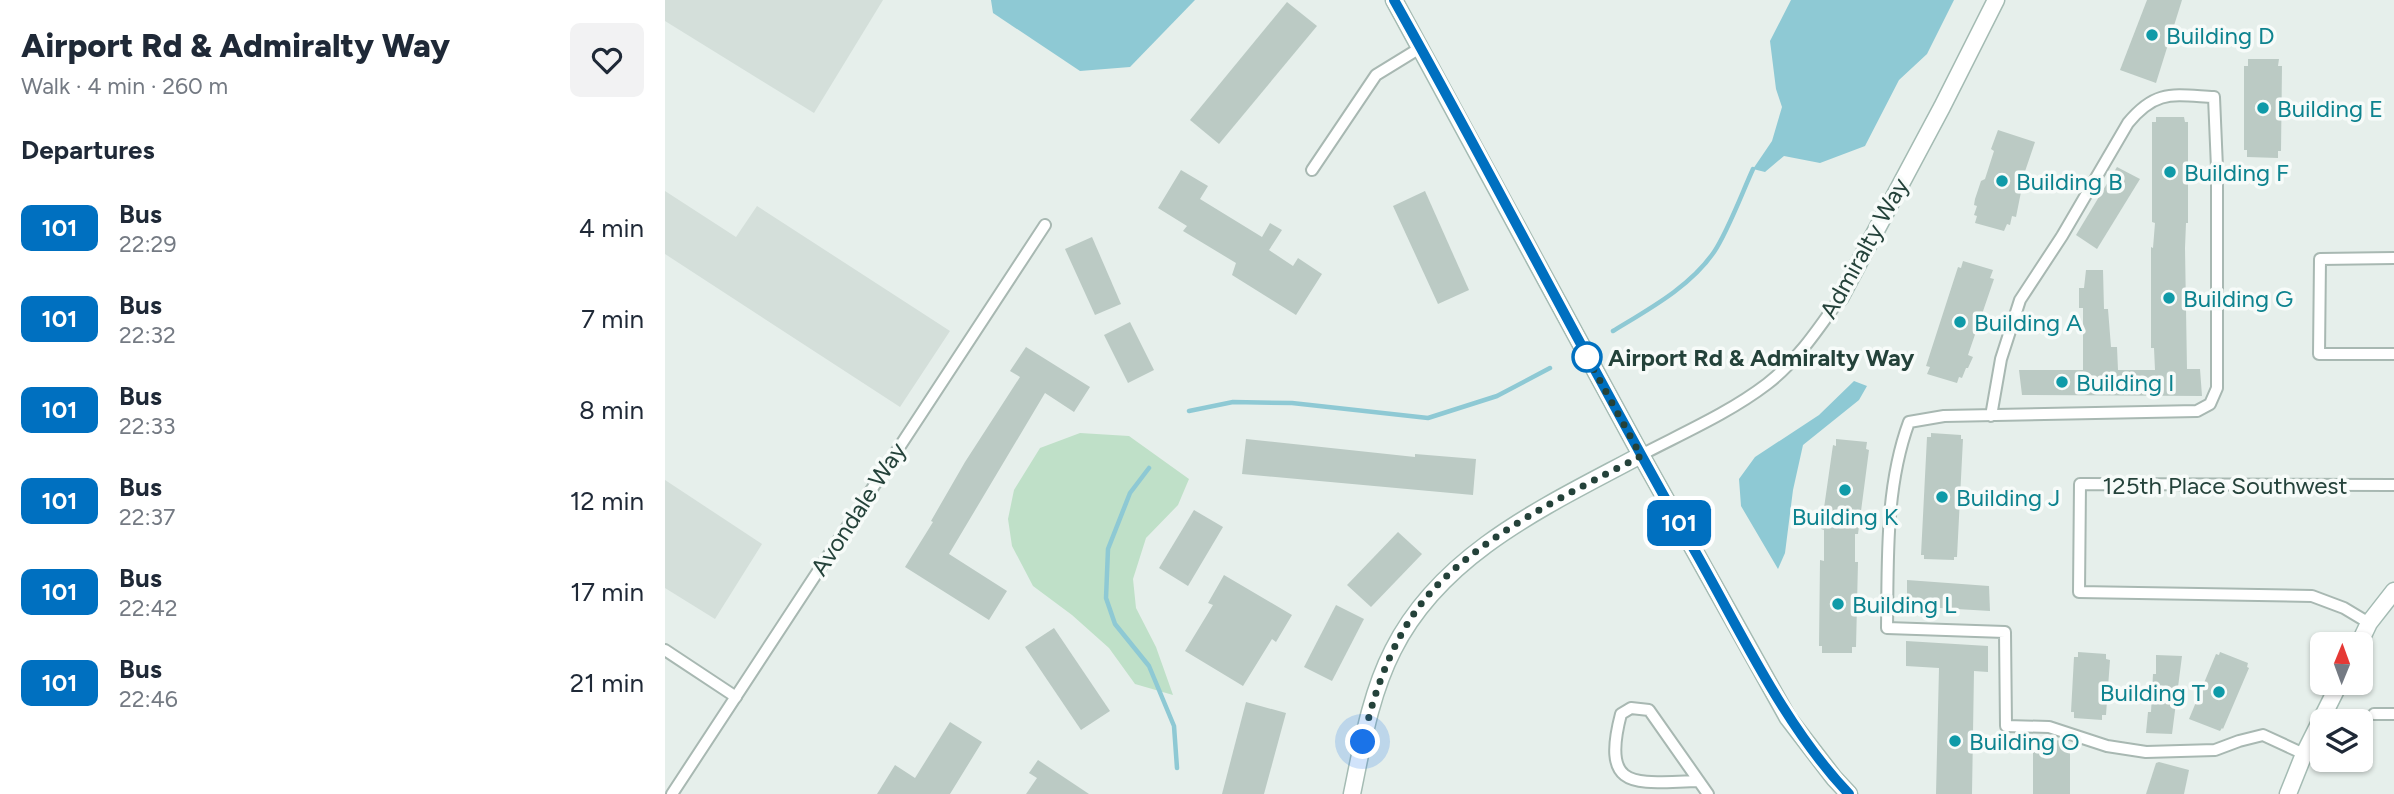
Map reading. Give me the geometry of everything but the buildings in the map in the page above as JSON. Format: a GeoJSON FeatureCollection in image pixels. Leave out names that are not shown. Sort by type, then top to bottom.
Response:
{"type":"FeatureCollection","features":[{"type":"Feature","properties":{"kind":"street"},"geometry":{"type":"LineString","coordinates":[[1394,0],[1641,456],[1788,718],[1849,794]]}},
{"type":"Feature","properties":{"kind":"street","name":"Admiralty Way"},"geometry":{"type":"LineString","coordinates":[[1352,794],[1369,716],[1392,652],[1412,617],[1458,566],[1557,500],[1734,406],[1769,383],[1818,329],[1840,298],[1996,0]]}},
{"type":"Feature","properties":{"kind":"street"},"geometry":{"type":"LineString","coordinates":[[1312,170],[1376,75],[1420,48]]}},
{"type":"Feature","properties":{"kind":"street"},"geometry":{"type":"LineString","coordinates":[[1991,416],[2001,359],[2020,300],[2062,236],[2128,123],[2141,107],[2157,98],[2180,95],[2214,97],[2217,168],[2217,388],[2210,404],[2197,411],[1991,416],[1944,416],[1909,422],[1898,451],[1889,543],[1887,628],[2005,632],[2006,726],[2049,727],[2107,746],[2146,752],[2215,750],[2263,735],[2304,754]]}},
{"type":"Feature","properties":{"kind":"street","name":"Avondale Way"},"geometry":{"type":"LineString","coordinates":[[672,794],[1045,225]]}},
{"type":"Feature","properties":{"kind":"street"},"geometry":{"type":"LineString","coordinates":[[2394,258],[2320,260],[2319,354],[2394,354]]}},
{"type":"Feature","properties":{"kind":"street","name":"125th Place Southwest"},"geometry":{"type":"LineString","coordinates":[[2369,623],[2344,608],[2312,596],[2079,592],[2080,484],[2394,485]]}},
{"type":"Feature","properties":{"kind":"street"},"geometry":{"type":"LineString","coordinates":[[2365,632],[2394,591]]}},
{"type":"Feature","properties":{"kind":"street"},"geometry":{"type":"LineString","coordinates":[[665,650],[736,697]]}},
{"type":"Feature","properties":{"kind":"street"},"geometry":{"type":"LineString","coordinates":[[2288,794],[2304,754],[2334,695]]}},
{"type":"Feature","properties":{"kind":"street"},"geometry":{"type":"LineString","coordinates":[[1699,781],[1636,783],[1625,778],[1617,765],[1616,734],[1621,714],[1631,708],[1649,710],[1699,781],[1708,794]]}},
{"type":"Feature","properties":{"kind":"street"},"geometry":{"type":"LineString","coordinates":[[2374,714],[2394,714]]}},
{"type":"Feature","properties":{"kind":"shaded area"},"geometry":{"type":"Polygon","coordinates":[[[665,0],[883,0],[814,113],[665,21],[665,0]]]}},
{"type":"Feature","properties":{"kind":"shaded area"},"geometry":{"type":"Polygon","coordinates":[[[665,191],[736,237],[757,206],[950,331],[900,407],[665,254],[665,191]]]}},
{"type":"Feature","properties":{"kind":"shaded area"},"geometry":{"type":"Polygon","coordinates":[[[665,480],[762,544],[715,619],[665,588],[665,480]]]}},
{"type":"Feature","properties":{"kind":"green space"},"geometry":{"type":"Polygon","coordinates":[[[1080,433],[1129,436],[1189,479],[1178,505],[1146,538],[1133,579],[1136,608],[1156,647],[1173,695],[1135,684],[1109,648],[1072,615],[1033,586],[1012,546],[1008,519],[1014,490],[1040,448],[1080,433]]]}},
{"type":"Feature","properties":{"kind":"water"},"geometry":{"type":"Polygon","coordinates":[[[991,0],[1195,0],[1130,67],[1080,71],[993,13],[991,0]]]}},
{"type":"Feature","properties":{"kind":"water"},"geometry":{"type":"Polygon","coordinates":[[[1791,0],[1954,0],[1927,54],[1899,80],[1865,146],[1820,163],[1784,156],[1765,172],[1753,169],[1772,141],[1782,107],[1776,89],[1770,41],[1791,0]]]}},
{"type":"Feature","properties":{"kind":"water"},"geometry":{"type":"Polygon","coordinates":[[[1854,381],[1867,386],[1859,400],[1803,445],[1793,490],[1785,553],[1778,569],[1741,506],[1739,479],[1755,457],[1819,415],[1854,381]]]}},
{"type":"Feature","properties":{"kind":"waterway"},"geometry":{"type":"LineString","coordinates":[[1613,331],[1681,287],[1704,265],[1724,234],[1753,169]]}},
{"type":"Feature","properties":{"kind":"waterway"},"geometry":{"type":"LineString","coordinates":[[1189,411],[1233,402],[1292,403],[1428,418],[1497,396],[1550,368]]}},
{"type":"Feature","properties":{"kind":"waterway"},"geometry":{"type":"LineString","coordinates":[[1149,468],[1130,493],[1108,549],[1106,598],[1115,624],[1149,666],[1174,726],[1177,768]]}},
{"type":"Feature","properties":{"kind":"bus line","name":"101"},"geometry":{"type":"LineString","coordinates":[[1394,0],[1641,456],[1788,718],[1849,794]]}},
{"type":"Feature","properties":{"kind":"place","name":"Building D"},"geometry":{"type":"Point","coordinates":[2152,35]}},
{"type":"Feature","properties":{"kind":"place","name":"Building E"},"geometry":{"type":"Point","coordinates":[2263,108]}},
{"type":"Feature","properties":{"kind":"place","name":"Building F"},"geometry":{"type":"Point","coordinates":[2170,172]}},
{"type":"Feature","properties":{"kind":"place","name":"Building B"},"geometry":{"type":"Point","coordinates":[2002,181]}},
{"type":"Feature","properties":{"kind":"place","name":"Building G"},"geometry":{"type":"Point","coordinates":[2169,298]}},
{"type":"Feature","properties":{"kind":"place","name":"Building A"},"geometry":{"type":"Point","coordinates":[1960,322]}},
{"type":"Feature","properties":{"kind":"place","name":"Airport Rd & Admiralty Way"},"geometry":{"type":"Point","coordinates":[1587,357]}},
{"type":"Feature","properties":{"kind":"place","name":"Building I"},"geometry":{"type":"Point","coordinates":[2062,382]}},
{"type":"Feature","properties":{"kind":"place","name":"Building K"},"geometry":{"type":"Point","coordinates":[1845,490]}},
{"type":"Feature","properties":{"kind":"place","name":"Building J"},"geometry":{"type":"Point","coordinates":[1942,497]}},
{"type":"Feature","properties":{"kind":"place","name":"Building L"},"geometry":{"type":"Point","coordinates":[1838,604]}},
{"type":"Feature","properties":{"kind":"place","name":"Building T"},"geometry":{"type":"Point","coordinates":[2219,692]}},
{"type":"Feature","properties":{"kind":"place","name":"Building O"},"geometry":{"type":"Point","coordinates":[1955,741]}},
{"type":"Feature","properties":{"kind":"route"},"geometry":{"type":"LineString","coordinates":[[1363,742],[1382,675],[1392,652],[1412,617],[1434,590],[1458,566],[1492,541],[1557,500],[1641,456],[1587,357]]}}]}
